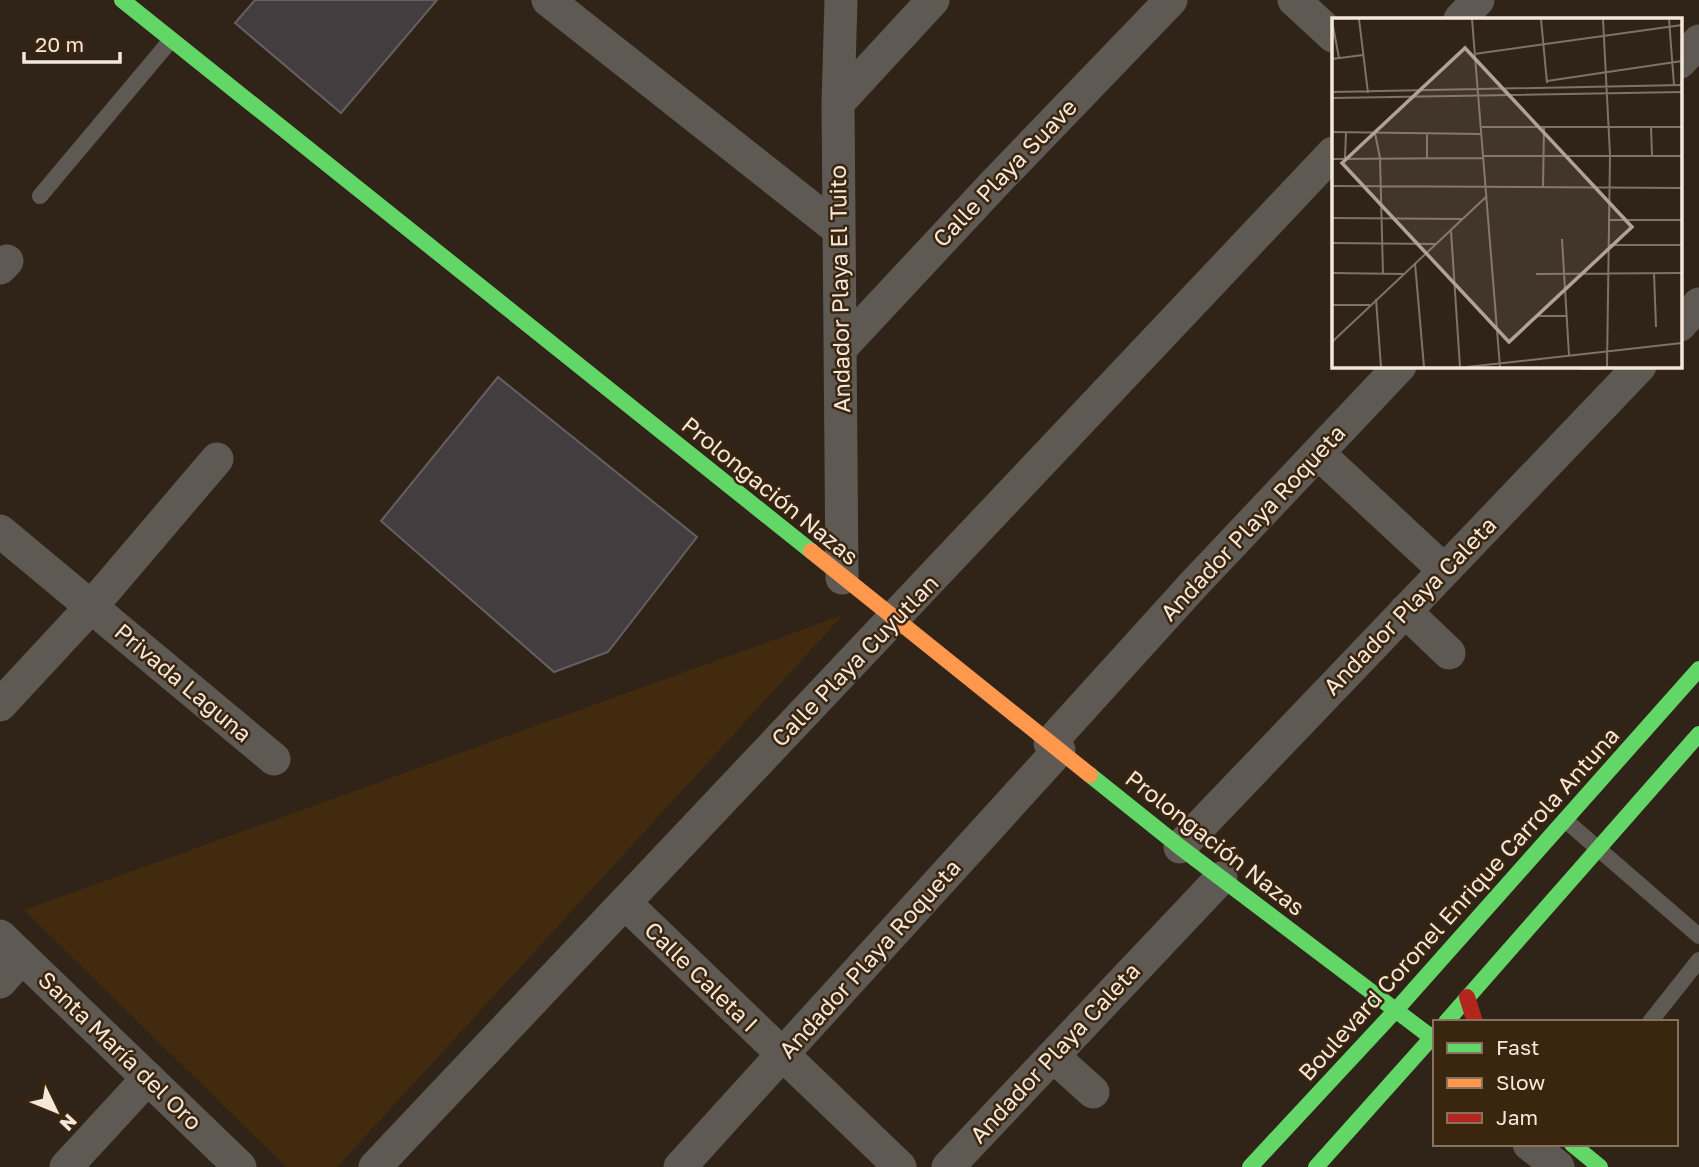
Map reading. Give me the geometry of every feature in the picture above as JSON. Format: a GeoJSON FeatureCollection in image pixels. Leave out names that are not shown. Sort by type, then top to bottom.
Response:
{"type":"FeatureCollection","features":[{"type":"Feature","properties":{"kind":"main road","name":"Prolongación Nazas"},"geometry":{"type":"LineString","coordinates":[[122,0],[1180,847],[1396,1010],[1431,1048]]}},
{"type":"Feature","properties":{"kind":"main road","name":"Boulevard Coronel Enrique Carrola Antuna"},"geometry":{"type":"LineString","coordinates":[[1250,1167],[1396,1010],[1699,669]]}},
{"type":"Feature","properties":{"kind":"main road"},"geometry":{"type":"LineString","coordinates":[[1448,1020],[1699,734]]}},
{"type":"Feature","properties":{"kind":"main road"},"geometry":{"type":"LineString","coordinates":[[1467,997],[1474,1020]]}},
{"type":"Feature","properties":{"kind":"main road"},"geometry":{"type":"LineString","coordinates":[[1316,1167],[1431,1048]]}},
{"type":"Feature","properties":{"kind":"main road"},"geometry":{"type":"LineString","coordinates":[[1574,1146],[1600,1167]]}},
{"type":"Feature","properties":{"kind":"street"},"geometry":{"type":"LineString","coordinates":[[548,0],[838,229]]}},
{"type":"Feature","properties":{"kind":"street","name":"Andador Playa El Tuito"},"geometry":{"type":"LineString","coordinates":[[841,0],[838,229],[842,578]]}},
{"type":"Feature","properties":{"kind":"street"},"geometry":{"type":"LineString","coordinates":[[838,103],[933,0]]}},
{"type":"Feature","properties":{"kind":"street","name":"Calle Playa Suave"},"geometry":{"type":"LineString","coordinates":[[841,348],[993,184],[1171,0]]}},
{"type":"Feature","properties":{"kind":"street"},"geometry":{"type":"LineString","coordinates":[[1294,0],[1332,35]]}},
{"type":"Feature","properties":{"kind":"street"},"geometry":{"type":"LineString","coordinates":[[1461,18],[1478,0]]}},
{"type":"Feature","properties":{"kind":"street"},"geometry":{"type":"LineString","coordinates":[[1682,60],[1699,41]]}},
{"type":"Feature","properties":{"kind":"street","name":"Calle Playa Cuyutlan"},"geometry":{"type":"LineString","coordinates":[[375,1167],[895,620],[1332,154]]}},
{"type":"Feature","properties":{"kind":"street","name":"Andador Playa Roqueta"},"geometry":{"type":"LineString","coordinates":[[681,1167],[1055,746],[1194,584],[1398,368]]}},
{"type":"Feature","properties":{"kind":"street","name":"Andador Playa Caleta"},"geometry":{"type":"LineString","coordinates":[[1180,847],[1638,368]]}},
{"type":"Feature","properties":{"kind":"street"},"geometry":{"type":"LineString","coordinates":[[1318,453],[1444,570]]}},
{"type":"Feature","properties":{"kind":"street"},"geometry":{"type":"LineString","coordinates":[[0,705],[91,607],[217,459]]}},
{"type":"Feature","properties":{"kind":"street","name":"Privada Laguna"},"geometry":{"type":"LineString","coordinates":[[0,531],[274,758]]}},
{"type":"Feature","properties":{"kind":"street"},"geometry":{"type":"LineString","coordinates":[[1405,611],[1449,653]]}},
{"type":"Feature","properties":{"kind":"street","name":"Andador Playa Caleta"},"geometry":{"type":"LineString","coordinates":[[948,1167],[1220,878]]}},
{"type":"Feature","properties":{"kind":"street","name":"Calle Caleta I"},"geometry":{"type":"LineString","coordinates":[[625,903],[900,1167]]}},
{"type":"Feature","properties":{"kind":"street"},"geometry":{"type":"LineString","coordinates":[[0,982],[11,946]]}},
{"type":"Feature","properties":{"kind":"street","name":"Santa María del Oro"},"geometry":{"type":"LineString","coordinates":[[11,946],[240,1167]]}},
{"type":"Feature","properties":{"kind":"street"},"geometry":{"type":"LineString","coordinates":[[1053,1056],[1093,1092]]}},
{"type":"Feature","properties":{"kind":"street"},"geometry":{"type":"LineString","coordinates":[[66,1167],[148,1078]]}},
{"type":"Feature","properties":{"kind":"street"},"geometry":{"type":"LineString","coordinates":[[1532,1146],[1558,1167]]}},
{"type":"Feature","properties":{"kind":"lane"},"geometry":{"type":"LineString","coordinates":[[40,196],[171,40]]}},
{"type":"Feature","properties":{"kind":"lane"},"geometry":{"type":"LineString","coordinates":[[1565,820],[1699,936]]}},
{"type":"Feature","properties":{"kind":"lane"},"geometry":{"type":"LineString","coordinates":[[1652,1020],[1699,960]]}},
{"type":"Feature","properties":{"kind":"shaded area"},"geometry":{"type":"Polygon","coordinates":[[[843,615],[337,1167],[286,1167],[24,910],[843,615]]]}},
{"type":"Feature","properties":{"kind":"building"},"geometry":{"type":"Polygon","coordinates":[[[255,0],[437,0],[341,113],[235,23],[255,0]]]}},
{"type":"Feature","properties":{"kind":"building"},"geometry":{"type":"Polygon","coordinates":[[[498,377],[697,537],[608,652],[554,672],[381,521],[498,377]]]}},
{"type":"Feature","properties":{"kind":"traffic: fast"},"geometry":{"type":"LineString","coordinates":[[122,0],[811,551]]}},
{"type":"Feature","properties":{"kind":"traffic: fast"},"geometry":{"type":"LineString","coordinates":[[1250,1167],[1396,1010],[1699,669]]}},
{"type":"Feature","properties":{"kind":"traffic: fast"},"geometry":{"type":"LineString","coordinates":[[1448,1020],[1699,734]]}},
{"type":"Feature","properties":{"kind":"traffic: fast"},"geometry":{"type":"LineString","coordinates":[[1090,775],[1180,847],[1433,1038]]}},
{"type":"Feature","properties":{"kind":"traffic: fast"},"geometry":{"type":"LineString","coordinates":[[1316,1167],[1433,1036]]}},
{"type":"Feature","properties":{"kind":"traffic: fast"},"geometry":{"type":"LineString","coordinates":[[1574,1146],[1600,1167]]}},
{"type":"Feature","properties":{"kind":"traffic: slow"},"geometry":{"type":"LineString","coordinates":[[811,551],[1090,775]]}},
{"type":"Feature","properties":{"kind":"traffic: jam"},"geometry":{"type":"LineString","coordinates":[[1467,997],[1474,1020]]}}]}
